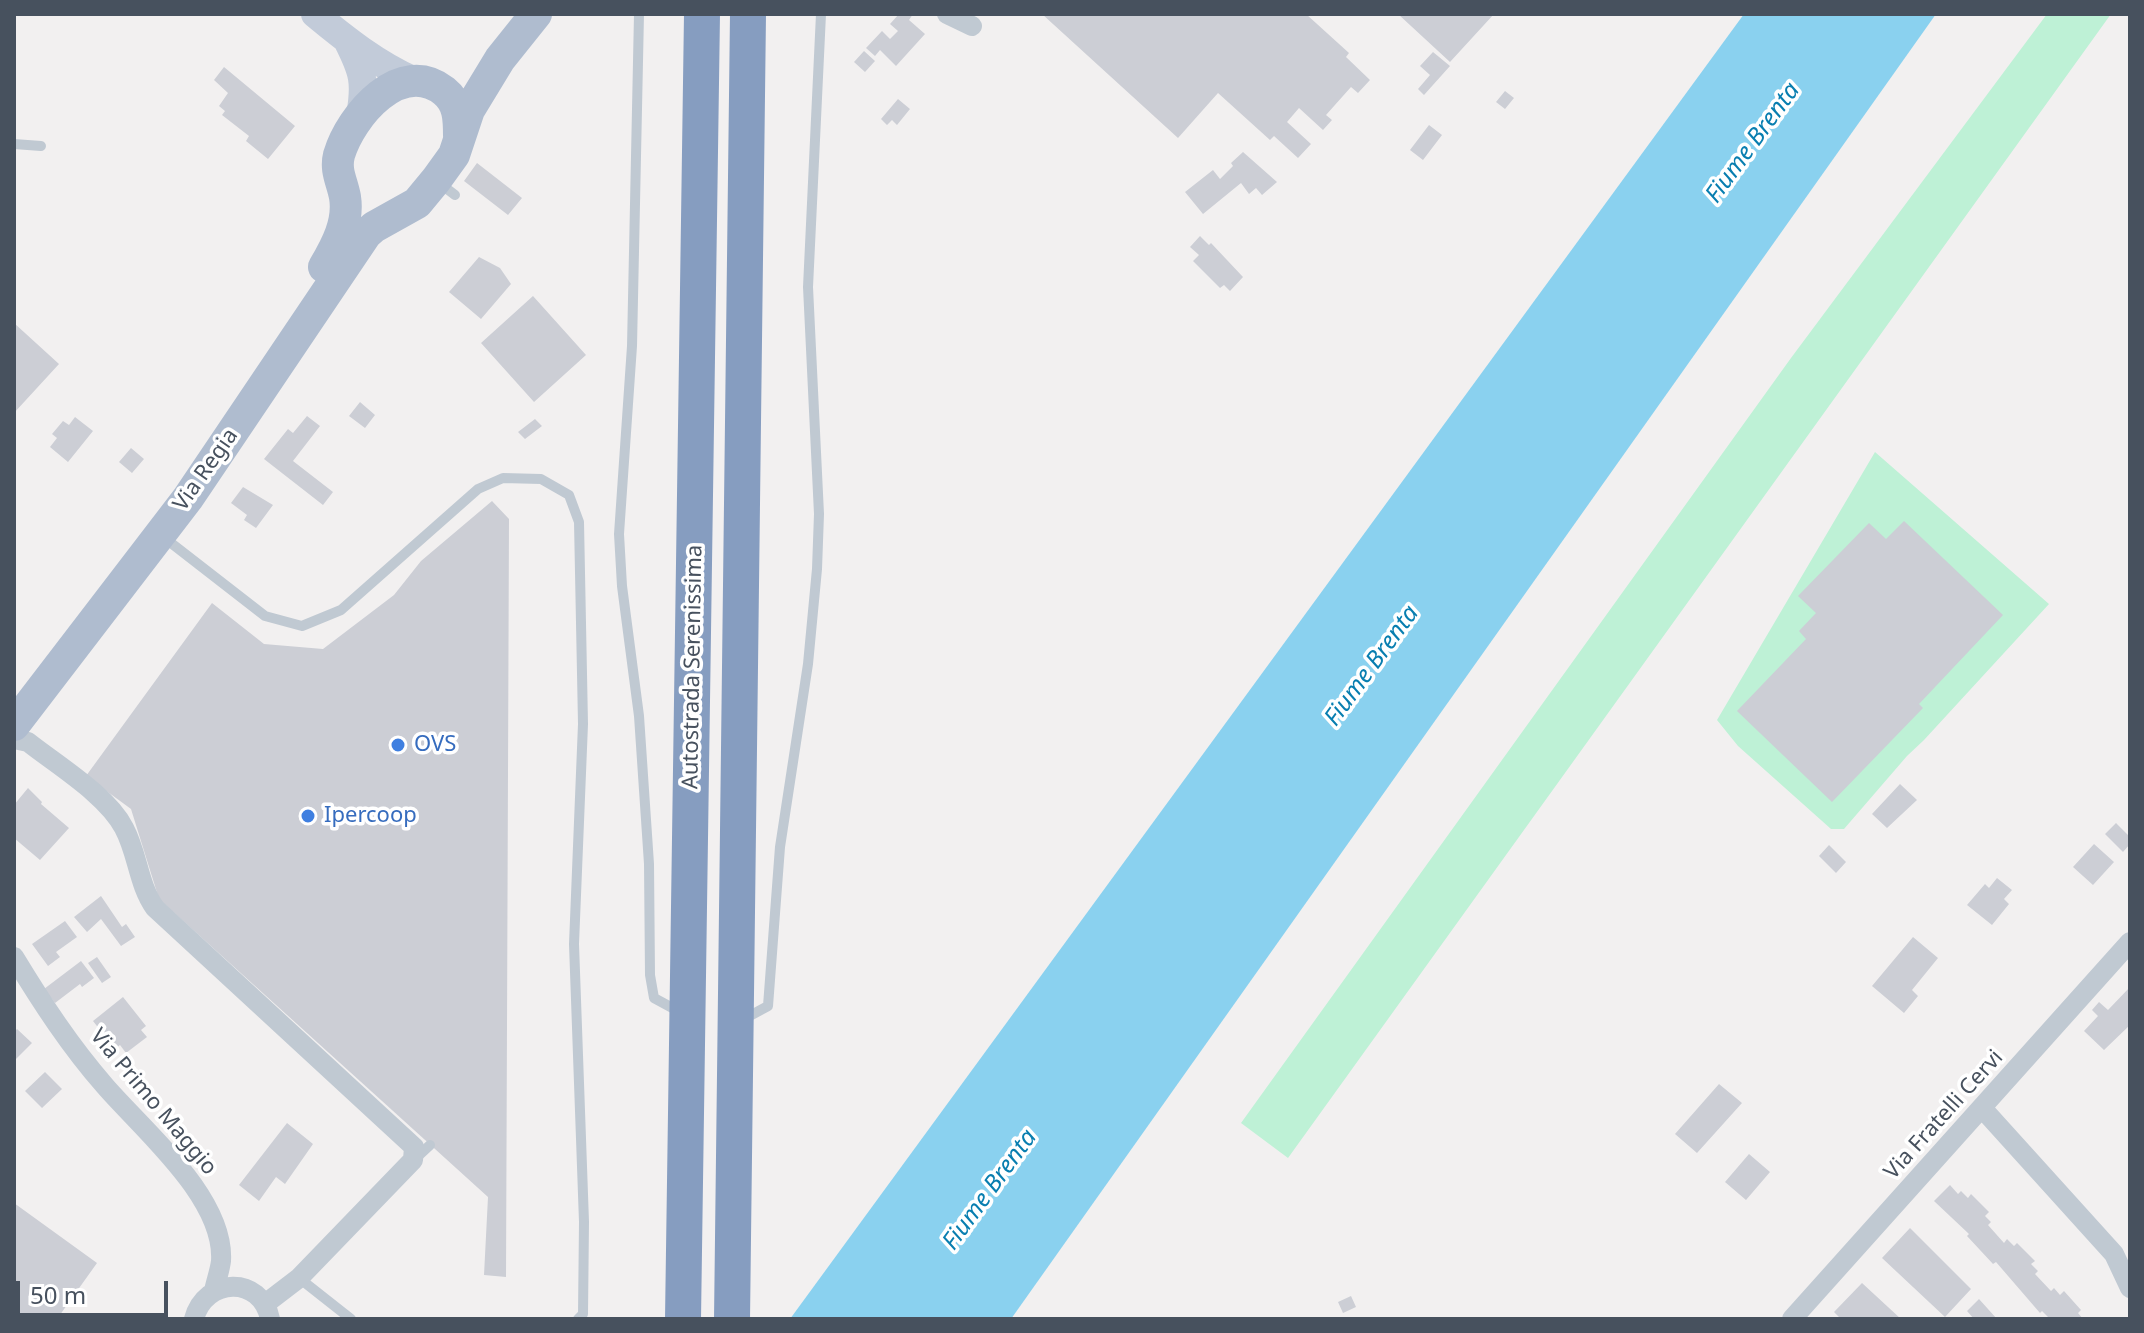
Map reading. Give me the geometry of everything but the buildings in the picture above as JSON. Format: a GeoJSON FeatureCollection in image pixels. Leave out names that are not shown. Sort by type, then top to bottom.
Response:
{"type":"FeatureCollection","features":[{"type":"Feature","properties":{"kind":"highway","name":"Autostrada Serenissima"},"geometry":{"type":"LineString","coordinates":[[683,1319],[702,14]]}},
{"type":"Feature","properties":{"kind":"highway","name":"Autostrada Serenissima"},"geometry":{"type":"LineString","coordinates":[[732,1319],[748,14]]}},
{"type":"Feature","properties":{"kind":"main road","name":"Via Regia"},"geometry":{"type":"LineString","coordinates":[[14,725],[160,535],[366,234],[446,188],[469,110],[500,59],[536,14]]}},
{"type":"Feature","properties":{"kind":"main road","name":"Via Regia"},"geometry":{"type":"LineString","coordinates":[[14,698],[144,528],[325,266],[342,231],[346,211],[339,180],[339,155],[360,116],[386,89],[467,78],[500,59]]}},
{"type":"Feature","properties":{"kind":"main road"},"geometry":{"type":"LineString","coordinates":[[424,83],[447,93],[456,106],[459,136]]}},
{"type":"Feature","properties":{"kind":"main road"},"geometry":{"type":"LineString","coordinates":[[344,193],[360,208],[375,215],[395,215]]}},
{"type":"Feature","properties":{"kind":"street"},"geometry":{"type":"LineString","coordinates":[[315,14],[347,41],[394,72],[424,83]]}},
{"type":"Feature","properties":{"kind":"street"},"geometry":{"type":"LineString","coordinates":[[947,14],[972,26]]}},
{"type":"Feature","properties":{"kind":"street"},"geometry":{"type":"LineString","coordinates":[[347,41],[364,76],[360,116]]}},
{"type":"Feature","properties":{"kind":"street"},"geometry":{"type":"LineString","coordinates":[[14,739],[28,742],[114,811],[126,830],[145,894],[155,908],[419,1150],[268,1312],[257,1295],[236,1287],[214,1291],[198,1306],[194,1319]]}},
{"type":"Feature","properties":{"kind":"street","name":"Via Fratelli Cervi"},"geometry":{"type":"LineString","coordinates":[[1792,1319],[2130,942]]}},
{"type":"Feature","properties":{"kind":"street","name":"Via Primo Maggio"},"geometry":{"type":"LineString","coordinates":[[14,957],[57,1026],[106,1087],[166,1151],[203,1199],[216,1230],[221,1259],[214,1291]]}},
{"type":"Feature","properties":{"kind":"street"},"geometry":{"type":"LineString","coordinates":[[1982,1108],[2114,1254],[2130,1288]]}},
{"type":"Feature","properties":{"kind":"lane"},"geometry":{"type":"LineString","coordinates":[[639,14],[632,346],[619,534],[622,586],[639,716],[649,864],[650,975],[654,998],[688,1016]]}},
{"type":"Feature","properties":{"kind":"lane"},"geometry":{"type":"LineString","coordinates":[[735,1023],[768,1006],[780,847],[808,664],[817,569],[819,514],[808,287],[821,14]]}},
{"type":"Feature","properties":{"kind":"lane"},"geometry":{"type":"LineString","coordinates":[[14,144],[41,146]]}},
{"type":"Feature","properties":{"kind":"lane"},"geometry":{"type":"LineString","coordinates":[[160,535],[265,616],[302,626],[341,610],[478,489],[503,478],[541,479],[569,495],[579,522],[580,536],[583,724],[574,944],[584,1222],[583,1314],[578,1319]]}},
{"type":"Feature","properties":{"kind":"lane"},"geometry":{"type":"LineString","coordinates":[[299,1278],[351,1319]]}},
{"type":"Feature","properties":{"kind":"green space"},"geometry":{"type":"Polygon","coordinates":[[[2047,14],[2111,14],[1288,1158],[1241,1123],[1791,358],[2047,14]]]}},
{"type":"Feature","properties":{"kind":"green space"},"geometry":{"type":"Polygon","coordinates":[[[1875,452],[2049,604],[1907,756],[1844,829],[1831,829],[1738,746],[1717,720],[1875,452]]]}},
{"type":"Feature","properties":{"kind":"water","name":"Fiume Brenta"},"geometry":{"type":"Polygon","coordinates":[[[1744,14],[1936,14],[1011,1319],[790,1319],[1744,14]]]}},
{"type":"Feature","properties":{"kind":"place","name":"OVS"},"geometry":{"type":"Point","coordinates":[398,745]}},
{"type":"Feature","properties":{"kind":"place","name":"Ipercoop"},"geometry":{"type":"Point","coordinates":[308,816]}}]}
